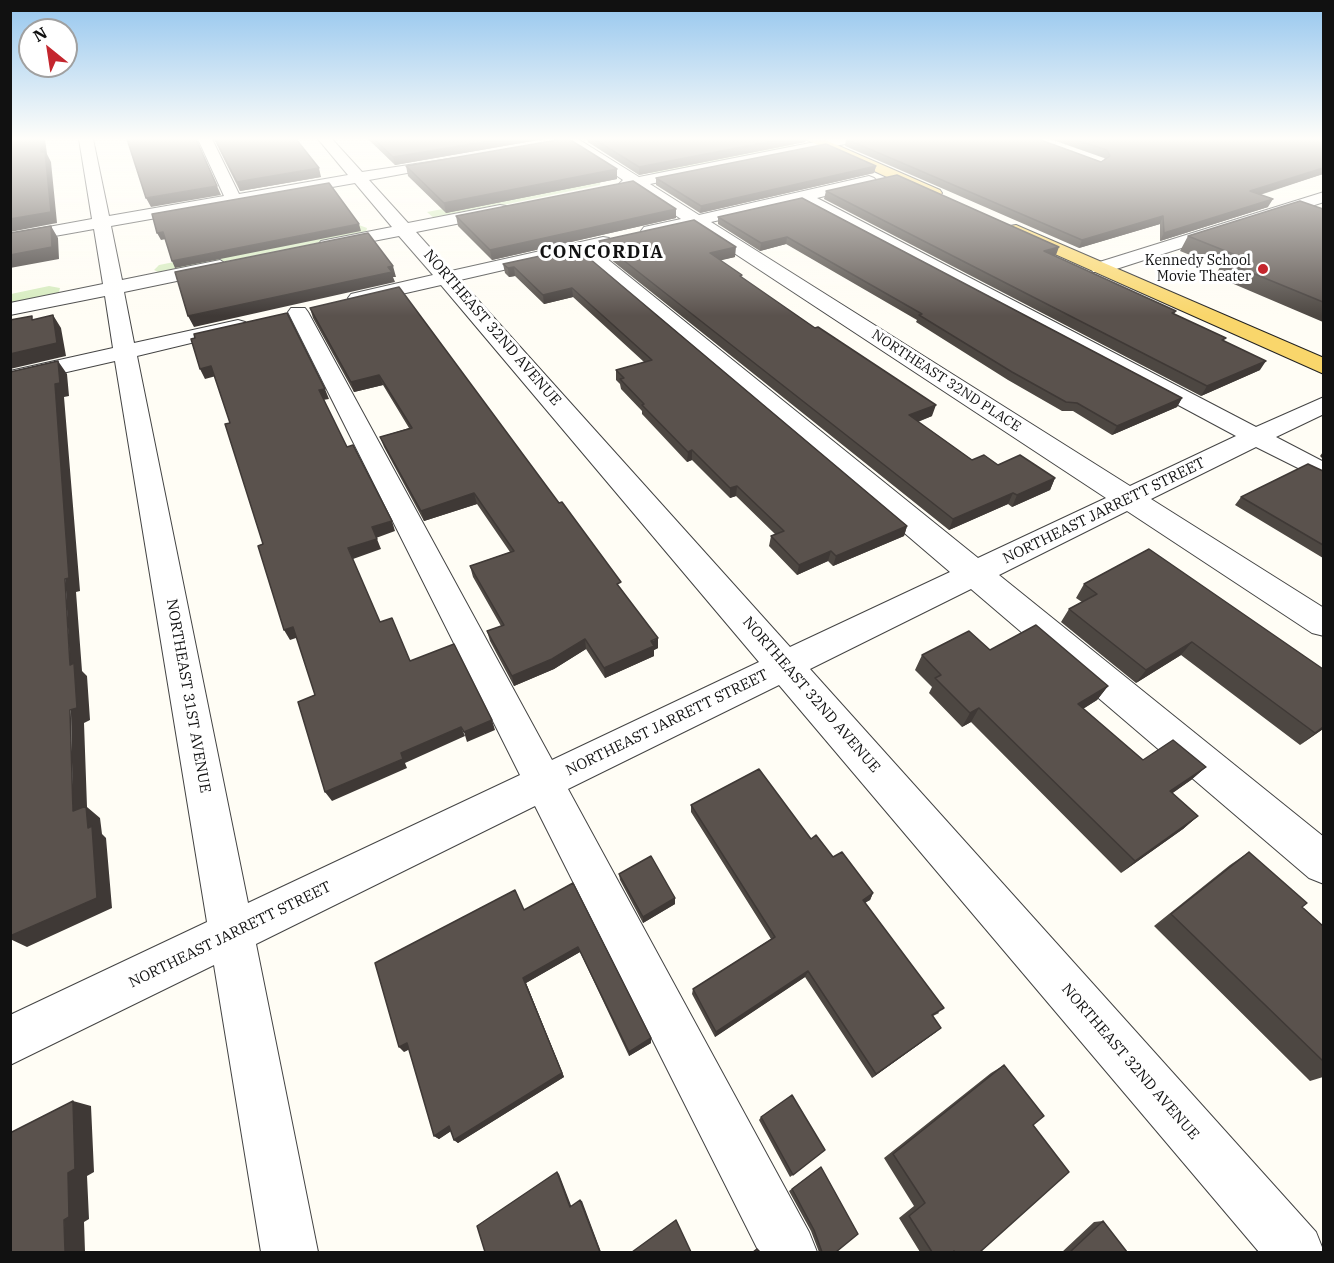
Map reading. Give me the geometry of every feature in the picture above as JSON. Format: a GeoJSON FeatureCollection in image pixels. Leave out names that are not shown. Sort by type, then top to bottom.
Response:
{"type":"FeatureCollection","features":[{"type":"Feature","properties":{"kind":"main road"},"geometry":{"type":"LineString","coordinates":[[999,223],[1323,367]]}},
{"type":"Feature","properties":{"kind":"street","name":"NORTHEAST 31ST AVENUE"},"geometry":{"type":"LineString","coordinates":[[97,198],[290,1252]]}},
{"type":"Feature","properties":{"kind":"street"},"geometry":{"type":"LineString","coordinates":[[10,239],[239,198]]}},
{"type":"Feature","properties":{"kind":"street","name":"NORTHEAST 32ND AVENUE"},"geometry":{"type":"LineString","coordinates":[[377,198],[1296,1252]]}},
{"type":"Feature","properties":{"kind":"street","name":"NORTHEAST 32ND PLACE"},"geometry":{"type":"LineString","coordinates":[[653,198],[696,220],[1323,624]]}},
{"type":"Feature","properties":{"kind":"street"},"geometry":{"type":"LineString","coordinates":[[344,301],[793,198]]}},
{"type":"Feature","properties":{"kind":"street"},"geometry":{"type":"LineString","coordinates":[[805,198],[1323,473]]}},
{"type":"Feature","properties":{"kind":"street"},"geometry":{"type":"LineString","coordinates":[[1100,268],[1320,198]]}},
{"type":"Feature","properties":{"kind":"street"},"geometry":{"type":"LineString","coordinates":[[314,239],[512,200]]}},
{"type":"Feature","properties":{"kind":"street"},"geometry":{"type":"LineString","coordinates":[[581,247],[1323,864]]}},
{"type":"Feature","properties":{"kind":"street"},"geometry":{"type":"LineString","coordinates":[[155,262],[224,249]]}},
{"type":"Feature","properties":{"kind":"street"},"geometry":{"type":"LineString","coordinates":[[10,309],[112,275],[243,262]]}},
{"type":"Feature","properties":{"kind":"street"},"geometry":{"type":"LineString","coordinates":[[298,312],[789,1252]]}},
{"type":"Feature","properties":{"kind":"street"},"geometry":{"type":"LineString","coordinates":[[10,378],[252,322]]}},
{"type":"Feature","properties":{"kind":"street","name":"NORTHEAST JARRETT STREET"},"geometry":{"type":"LineString","coordinates":[[10,1041],[1323,404]]}},
{"type":"Feature","properties":{"kind":"green space"},"geometry":{"type":"Polygon","coordinates":[[[500,198],[537,198],[435,219],[427,212],[500,198]]]}},
{"type":"Feature","properties":{"kind":"green space"},"geometry":{"type":"Polygon","coordinates":[[[359,225],[367,228],[366,233],[162,274],[154,270],[159,265],[359,225]]]}},
{"type":"Feature","properties":{"kind":"green space"},"geometry":{"type":"Polygon","coordinates":[[[49,286],[60,288],[59,292],[50,297],[11,305],[11,294],[49,286]]]}},
{"type":"Feature","properties":{"kind":"building"},"geometry":{"type":"Polygon","coordinates":[[[10,198],[50,198],[51,212],[10,219],[10,198]]]}},
{"type":"Feature","properties":{"kind":"building"},"geometry":{"type":"Polygon","coordinates":[[[244,198],[340,198],[359,224],[172,261],[163,232],[157,233],[152,214],[244,198]]]}},
{"type":"Feature","properties":{"kind":"building"},"geometry":{"type":"Polygon","coordinates":[[[439,198],[470,198],[444,203],[439,198]]]}},
{"type":"Feature","properties":{"kind":"building"},"geometry":{"type":"Polygon","coordinates":[[[547,198],[659,198],[676,209],[490,250],[456,216],[547,198]]]}},
{"type":"Feature","properties":{"kind":"building"},"geometry":{"type":"Polygon","coordinates":[[[688,198],[736,198],[701,206],[688,198]]]}},
{"type":"Feature","properties":{"kind":"building"},"geometry":{"type":"Polygon","coordinates":[[[802,198],[1182,398],[1117,426],[1077,403],[1066,402],[1012,372],[919,315],[922,314],[787,237],[761,243],[718,217],[802,198]]]}},
{"type":"Feature","properties":{"kind":"building"},"geometry":{"type":"Polygon","coordinates":[[[840,198],[949,198],[1059,247],[1044,251],[1176,311],[1172,313],[1226,338],[1222,340],[1266,361],[1207,386],[840,198]]]}},
{"type":"Feature","properties":{"kind":"building"},"geometry":{"type":"Polygon","coordinates":[[[984,198],[1273,199],[1164,233],[1163,216],[1082,240],[984,198]]]}},
{"type":"Feature","properties":{"kind":"building"},"geometry":{"type":"Polygon","coordinates":[[[1300,201],[1323,209],[1323,302],[1223,261],[1238,256],[1188,236],[1300,201]]]}},
{"type":"Feature","properties":{"kind":"building"},"geometry":{"type":"Polygon","coordinates":[[[694,220],[736,247],[710,253],[742,275],[740,276],[815,328],[818,327],[936,405],[909,415],[972,460],[984,455],[998,465],[1020,455],[1055,478],[953,519],[599,241],[694,220]]]}},
{"type":"Feature","properties":{"kind":"building"},"geometry":{"type":"Polygon","coordinates":[[[51,226],[52,247],[10,255],[10,233],[51,226]]]}},
{"type":"Feature","properties":{"kind":"building"},"geometry":{"type":"Polygon","coordinates":[[[368,233],[393,266],[388,267],[392,272],[188,316],[175,272],[368,233]]]}},
{"type":"Feature","properties":{"kind":"building"},"geometry":{"type":"Polygon","coordinates":[[[577,248],[907,526],[836,556],[831,551],[799,565],[771,536],[784,531],[737,486],[730,488],[692,450],[688,452],[642,405],[644,404],[620,379],[624,378],[616,370],[652,360],[572,288],[543,295],[514,267],[508,268],[503,264],[577,248]]]}},
{"type":"Feature","properties":{"kind":"building"},"geometry":{"type":"Polygon","coordinates":[[[399,287],[559,503],[562,502],[621,582],[617,584],[658,638],[651,641],[654,646],[604,668],[585,639],[552,659],[512,676],[487,631],[504,625],[470,566],[514,551],[474,493],[421,511],[380,437],[412,428],[379,375],[351,382],[310,308],[399,287]]]}},
{"type":"Feature","properties":{"kind":"building"},"geometry":{"type":"Polygon","coordinates":[[[287,313],[325,389],[319,390],[347,447],[353,445],[392,521],[372,527],[377,539],[348,548],[380,622],[392,618],[410,661],[454,644],[492,720],[464,732],[461,727],[401,753],[403,759],[325,792],[298,702],[315,695],[293,627],[284,630],[258,546],[263,544],[225,424],[230,423],[211,366],[200,369],[191,339],[195,338],[194,334],[287,313]]]}},
{"type":"Feature","properties":{"kind":"building"},"geometry":{"type":"Polygon","coordinates":[[[53,315],[57,343],[10,354],[10,320],[32,316],[32,320],[53,315]]]}},
{"type":"Feature","properties":{"kind":"building"},"geometry":{"type":"Polygon","coordinates":[[[58,361],[60,383],[55,384],[69,578],[65,579],[70,665],[74,663],[77,708],[70,710],[73,811],[86,806],[88,828],[92,826],[97,898],[10,936],[10,372],[58,361]]]}},
{"type":"Feature","properties":{"kind":"building"},"geometry":{"type":"Polygon","coordinates":[[[1308,464],[1323,471],[1323,545],[1241,497],[1308,464]]]}},
{"type":"Feature","properties":{"kind":"building"},"geometry":{"type":"Polygon","coordinates":[[[1149,549],[1323,669],[1323,727],[1315,733],[1192,642],[1146,670],[1069,609],[1097,594],[1084,584],[1149,549]]]}},
{"type":"Feature","properties":{"kind":"building"},"geometry":{"type":"Polygon","coordinates":[[[1036,625],[1108,686],[1078,704],[1143,760],[1173,740],[1206,767],[1170,791],[1198,816],[1135,861],[979,708],[970,713],[935,678],[941,675],[922,655],[969,631],[990,650],[1036,625]]]}},
{"type":"Feature","properties":{"kind":"building"},"geometry":{"type":"Polygon","coordinates":[[[759,769],[811,839],[816,835],[833,857],[842,852],[873,893],[863,900],[944,1008],[932,1015],[941,1028],[876,1074],[808,971],[716,1032],[693,989],[775,937],[691,805],[759,769]]]}},
{"type":"Feature","properties":{"kind":"building"},"geometry":{"type":"Polygon","coordinates":[[[1249,852],[1307,903],[1302,907],[1323,926],[1323,1061],[1171,914],[1249,852]]]}},
{"type":"Feature","properties":{"kind":"building"},"geometry":{"type":"Polygon","coordinates":[[[651,856],[675,898],[643,917],[619,874],[651,856]]]}},
{"type":"Feature","properties":{"kind":"building"},"geometry":{"type":"Polygon","coordinates":[[[573,883],[651,1038],[629,1052],[578,947],[523,978],[562,1073],[454,1140],[449,1126],[434,1136],[407,1043],[399,1047],[375,963],[515,890],[524,910],[573,883]]]}},
{"type":"Feature","properties":{"kind":"building"},"geometry":{"type":"Polygon","coordinates":[[[1004,1065],[1044,1116],[1033,1125],[1069,1172],[980,1252],[932,1252],[909,1216],[925,1203],[893,1154],[1004,1065]]]}},
{"type":"Feature","properties":{"kind":"building"},"geometry":{"type":"Polygon","coordinates":[[[792,1095],[825,1150],[793,1175],[761,1117],[792,1095]]]}},
{"type":"Feature","properties":{"kind":"building"},"geometry":{"type":"Polygon","coordinates":[[[73,1101],[75,1169],[68,1173],[69,1217],[64,1220],[65,1252],[10,1252],[10,1133],[73,1101]]]}},
{"type":"Feature","properties":{"kind":"building"},"geometry":{"type":"Polygon","coordinates":[[[821,1167],[858,1234],[836,1252],[822,1252],[814,1230],[792,1189],[821,1167]]]}},
{"type":"Feature","properties":{"kind":"building"},"geometry":{"type":"Polygon","coordinates":[[[557,1172],[570,1207],[580,1200],[600,1252],[485,1252],[477,1226],[557,1172]]]}},
{"type":"Feature","properties":{"kind":"building"},"geometry":{"type":"Polygon","coordinates":[[[676,1220],[691,1252],[632,1252],[676,1220]]]}},
{"type":"Feature","properties":{"kind":"building"},"geometry":{"type":"Polygon","coordinates":[[[1103,1221],[1127,1252],[1070,1252],[1103,1221]]]}},
{"type":"Feature","properties":{"kind":"place","name":"Kennedy School Movie Theater"},"geometry":{"type":"Point","coordinates":[1263,269]}},
{"type":"Feature","properties":{"kind":"district","name":"CONCORDIA"},"geometry":{"type":"Point","coordinates":[602,253]}}]}
